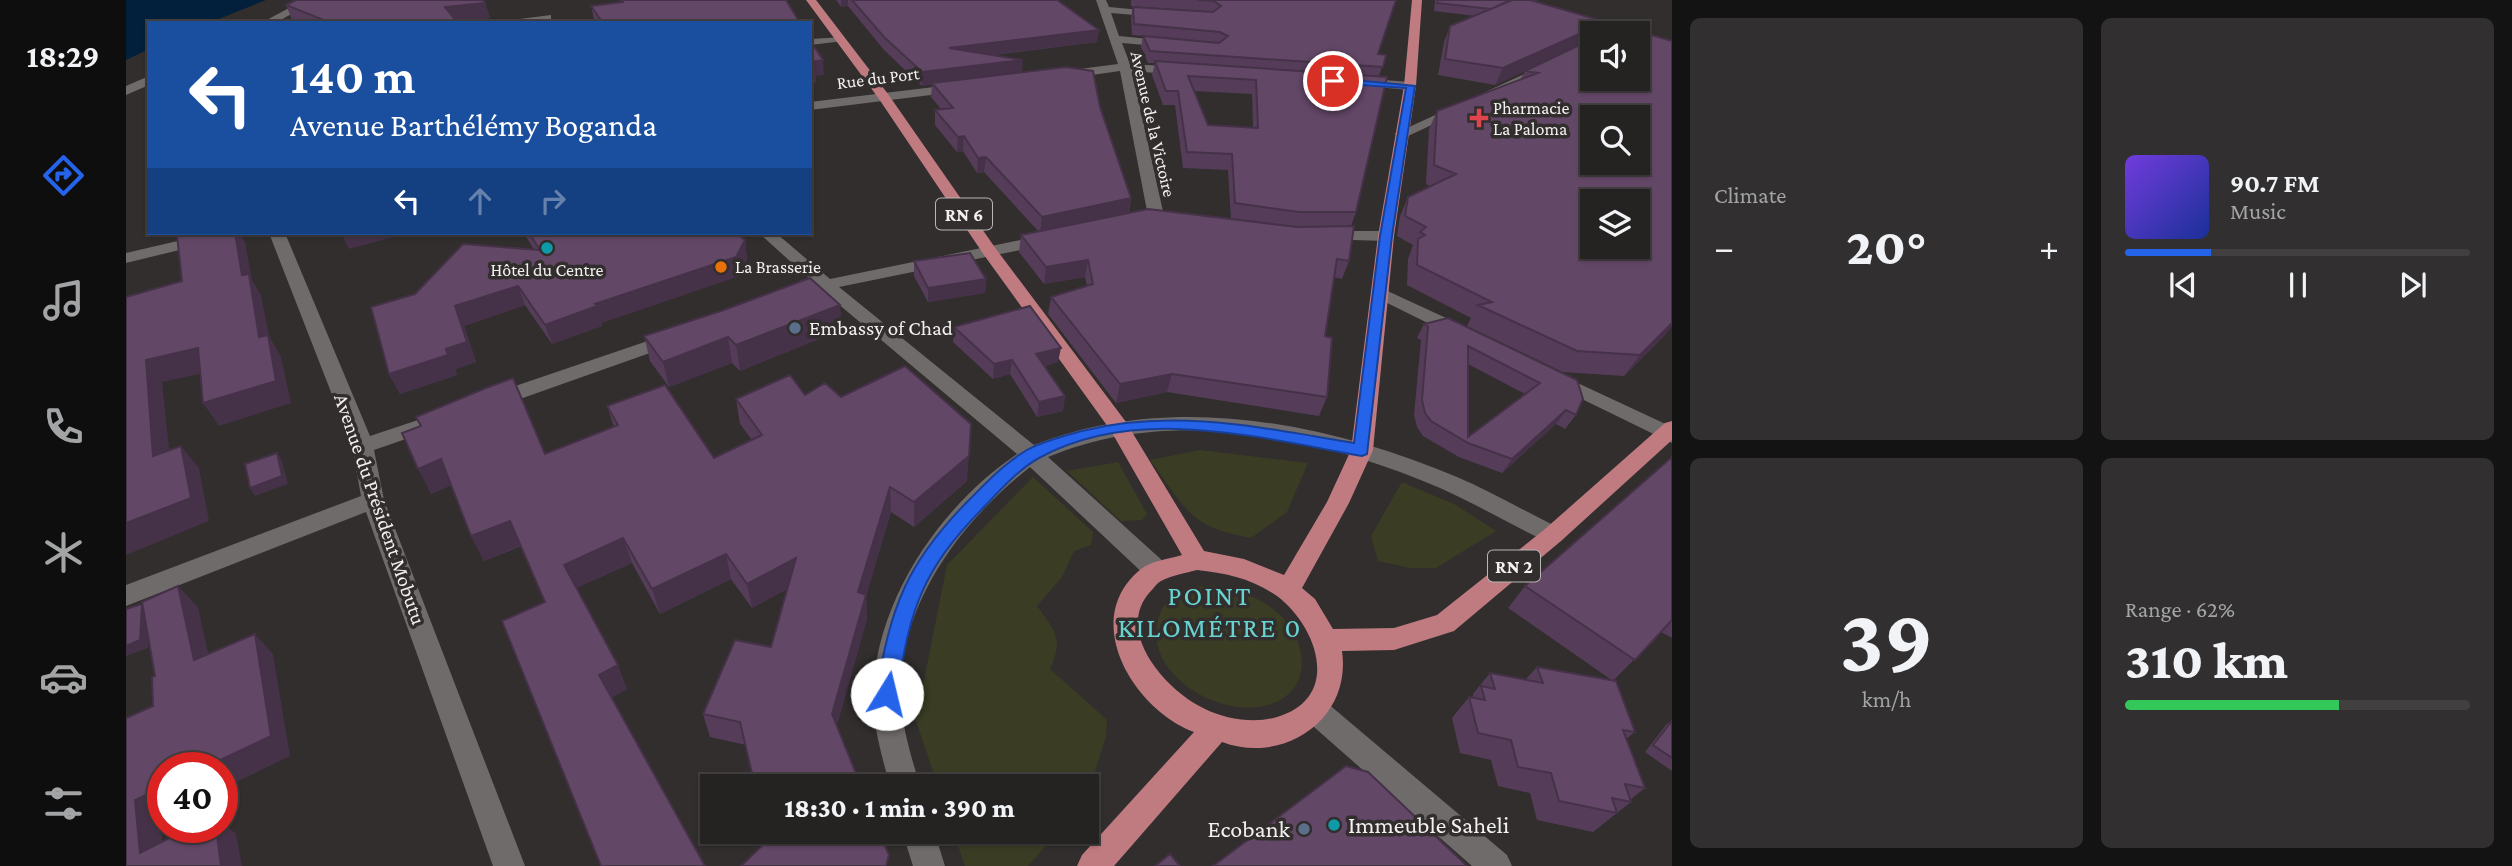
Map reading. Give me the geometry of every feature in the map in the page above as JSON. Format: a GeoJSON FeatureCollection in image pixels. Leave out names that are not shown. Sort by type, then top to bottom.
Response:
{"type":"FeatureCollection","features":[{"type":"Feature","properties":{"kind":"main road","name":"RN 6"},"geometry":{"type":"LineString","coordinates":[[811,0],[884,97],[990,251],[1119,427],[1197,559]]}},
{"type":"Feature","properties":{"kind":"main road"},"geometry":{"type":"LineString","coordinates":[[1288,591],[1338,503],[1362,450],[1386,236],[1410,86],[1417,0]]}},
{"type":"Feature","properties":{"kind":"main road","name":"RN 2"},"geometry":{"type":"LineString","coordinates":[[1326,640],[1394,639],[1445,623],[1553,536],[1670,432]]}},
{"type":"Feature","properties":{"kind":"main road"},"geometry":{"type":"LineString","coordinates":[[1197,559],[1228,562],[1259,573],[1288,591],[1311,614],[1326,640],[1332,678],[1326,696],[1316,711],[1297,724],[1272,732],[1245,733],[1216,728],[1176,708],[1145,680],[1127,647],[1124,615],[1134,589],[1156,570],[1197,559]]}},
{"type":"Feature","properties":{"kind":"main road"},"geometry":{"type":"LineString","coordinates":[[1093,866],[1216,728]]}},
{"type":"Feature","properties":{"kind":"street"},"geometry":{"type":"LineString","coordinates":[[270,21],[312,0]]}},
{"type":"Feature","properties":{"kind":"street"},"geometry":{"type":"LineString","coordinates":[[1103,5],[1171,14]]}},
{"type":"Feature","properties":{"kind":"street","name":"Avenue de la Victoire"},"geometry":{"type":"LineString","coordinates":[[1103,5],[1125,67],[1157,218]]}},
{"type":"Feature","properties":{"kind":"street"},"geometry":{"type":"LineString","coordinates":[[536,9],[549,20]]}},
{"type":"Feature","properties":{"kind":"street"},"geometry":{"type":"LineString","coordinates":[[531,21],[549,20]]}},
{"type":"Feature","properties":{"kind":"street"},"geometry":{"type":"LineString","coordinates":[[812,42],[840,39]]}},
{"type":"Feature","properties":{"kind":"street"},"geometry":{"type":"LineString","coordinates":[[1115,39],[1178,45]]}},
{"type":"Feature","properties":{"kind":"street"},"geometry":{"type":"LineString","coordinates":[[1401,134],[1580,52]]}},
{"type":"Feature","properties":{"kind":"street"},"geometry":{"type":"LineString","coordinates":[[1045,77],[1125,67],[1193,72]]}},
{"type":"Feature","properties":{"kind":"street"},"geometry":{"type":"LineString","coordinates":[[126,91],[147,81]]}},
{"type":"Feature","properties":{"kind":"street"},"geometry":{"type":"LineString","coordinates":[[1343,81],[1410,86]]}},
{"type":"Feature","properties":{"kind":"street","name":"Rue du Port"},"geometry":{"type":"LineString","coordinates":[[812,106],[978,85]]}},
{"type":"Feature","properties":{"kind":"street"},"geometry":{"type":"LineString","coordinates":[[126,258],[223,235]]}},
{"type":"Feature","properties":{"kind":"street","name":"Avenue du Président Mobutu"},"geometry":{"type":"LineString","coordinates":[[278,235],[363,446],[373,500],[509,866]]}},
{"type":"Feature","properties":{"kind":"street"},"geometry":{"type":"LineString","coordinates":[[769,235],[1032,454],[1156,570]]}},
{"type":"Feature","properties":{"kind":"street"},"geometry":{"type":"LineString","coordinates":[[774,303],[826,285],[1067,235]]}},
{"type":"Feature","properties":{"kind":"street"},"geometry":{"type":"LineString","coordinates":[[1307,236],[1386,236]]}},
{"type":"Feature","properties":{"kind":"street"},"geometry":{"type":"LineString","coordinates":[[1381,293],[1480,342]]}},
{"type":"Feature","properties":{"kind":"street"},"geometry":{"type":"LineString","coordinates":[[363,446],[697,330]]}},
{"type":"Feature","properties":{"kind":"street"},"geometry":{"type":"LineString","coordinates":[[1542,372],[1670,432]]}},
{"type":"Feature","properties":{"kind":"street"},"geometry":{"type":"LineString","coordinates":[[903,774],[887,694],[897,631],[919,574],[952,528],[992,488],[1032,454],[1067,440],[1119,427],[1216,425],[1362,450],[1436,477],[1553,536]]}},
{"type":"Feature","properties":{"kind":"street"},"geometry":{"type":"LineString","coordinates":[[126,596],[373,500]]}},
{"type":"Feature","properties":{"kind":"street"},"geometry":{"type":"LineString","coordinates":[[1316,711],[1496,866]]}},
{"type":"Feature","properties":{"kind":"street"},"geometry":{"type":"LineString","coordinates":[[922,844],[929,866]]}},
{"type":"Feature","properties":{"kind":"green space"},"geometry":{"type":"Polygon","coordinates":[[[1200,450],[1308,463],[1287,512],[1251,538],[1214,528],[1190,513],[1150,460],[1200,450]]]}},
{"type":"Feature","properties":{"kind":"green space"},"geometry":{"type":"Polygon","coordinates":[[[1118,462],[1147,514],[1142,520],[1121,521],[1067,471],[1118,462]]]}},
{"type":"Feature","properties":{"kind":"green space"},"geometry":{"type":"Polygon","coordinates":[[[1033,477],[1093,532],[1091,545],[1074,551],[1062,577],[1037,606],[1056,636],[1056,650],[1050,669],[1107,720],[1106,737],[1094,774],[934,774],[916,721],[947,565],[1033,477]]]}},
{"type":"Feature","properties":{"kind":"green space"},"geometry":{"type":"Polygon","coordinates":[[[1402,482],[1456,505],[1496,531],[1436,568],[1410,568],[1378,561],[1371,536],[1402,482]]]}},
{"type":"Feature","properties":{"kind":"green space"},"geometry":{"type":"Polygon","coordinates":[[[1214,585],[1245,594],[1266,604],[1286,621],[1295,635],[1302,666],[1298,680],[1290,692],[1277,702],[1259,707],[1219,703],[1182,683],[1168,668],[1159,651],[1156,631],[1163,607],[1184,589],[1214,585]]]}},
{"type":"Feature","properties":{"kind":"green space"},"geometry":{"type":"Polygon","coordinates":[[[957,844],[1047,844],[1028,866],[965,866],[957,844]]]}},
{"type":"Feature","properties":{"kind":"water"},"geometry":{"type":"Polygon","coordinates":[[[126,0],[266,0],[214,21],[147,21],[147,50],[126,60],[126,0]]]}},
{"type":"Feature","properties":{"kind":"building"},"geometry":{"type":"Polygon","coordinates":[[[296,0],[483,0],[485,3],[445,7],[456,21],[326,21],[286,5],[296,0]]]}},
{"type":"Feature","properties":{"kind":"building"},"geometry":{"type":"Polygon","coordinates":[[[622,0],[786,0],[799,21],[602,21],[591,6],[623,2],[622,0]]]}},
{"type":"Feature","properties":{"kind":"building"},"geometry":{"type":"Polygon","coordinates":[[[852,0],[1057,0],[1099,30],[949,48],[1023,60],[922,72],[884,37],[852,0]]]}},
{"type":"Feature","properties":{"kind":"building"},"geometry":{"type":"Polygon","coordinates":[[[1197,0],[1396,0],[1378,54],[1386,55],[1383,67],[1150,51],[1143,36],[1219,43],[1228,36],[1220,32],[1134,24],[1133,7],[1213,12],[1221,6],[1214,1],[1197,0]]]}},
{"type":"Feature","properties":{"kind":"building"},"geometry":{"type":"Polygon","coordinates":[[[1438,0],[1509,1],[1491,9],[1437,3],[1438,0]]]}},
{"type":"Feature","properties":{"kind":"building"},"geometry":{"type":"Polygon","coordinates":[[[1512,0],[1530,0],[1603,21],[1580,21],[1580,34],[1503,68],[1445,59],[1450,26],[1512,0]]]}},
{"type":"Feature","properties":{"kind":"building"},"geometry":{"type":"Polygon","coordinates":[[[1650,35],[1672,41],[1672,323],[1640,355],[1577,351],[1478,305],[1492,302],[1417,265],[1418,239],[1425,235],[1420,232],[1426,227],[1405,216],[1408,197],[1456,174],[1434,165],[1437,111],[1538,73],[1525,71],[1580,45],[1580,91],[1650,91],[1650,35]]]}},
{"type":"Feature","properties":{"kind":"building"},"geometry":{"type":"Polygon","coordinates":[[[812,43],[823,60],[812,62],[812,43]]]}},
{"type":"Feature","properties":{"kind":"building"},"geometry":{"type":"Polygon","coordinates":[[[1155,61],[1387,77],[1356,212],[1299,212],[1235,203],[1232,154],[1187,152],[1178,91],[1166,91],[1155,61]],[[1188,76],[1208,125],[1258,128],[1256,80],[1188,76]]]}},
{"type":"Feature","properties":{"kind":"building"},"geometry":{"type":"Polygon","coordinates":[[[1066,67],[1093,71],[1100,107],[1131,198],[1042,217],[986,157],[978,158],[964,136],[958,137],[935,110],[953,108],[932,83],[1066,67]]]}},
{"type":"Feature","properties":{"kind":"building"},"geometry":{"type":"Polygon","coordinates":[[[1148,209],[1298,227],[1354,226],[1349,261],[1337,259],[1325,336],[1332,338],[1327,397],[1172,374],[1120,384],[1051,297],[1093,284],[1088,260],[1046,267],[1021,235],[1148,209]]]}},
{"type":"Feature","properties":{"kind":"building"},"geometry":{"type":"Polygon","coordinates":[[[177,235],[235,235],[242,275],[249,274],[259,337],[268,335],[276,381],[203,403],[198,348],[146,360],[153,456],[181,446],[191,498],[126,523],[126,297],[182,281],[177,235]]]}},
{"type":"Feature","properties":{"kind":"building"},"geometry":{"type":"Polygon","coordinates":[[[530,235],[739,235],[745,240],[736,257],[595,304],[597,306],[545,325],[518,286],[455,306],[467,342],[446,349],[448,355],[389,374],[371,307],[415,294],[463,244],[540,250],[530,235]]]}},
{"type":"Feature","properties":{"kind":"building"},"geometry":{"type":"Polygon","coordinates":[[[970,253],[986,279],[928,288],[914,261],[970,253]]]}},
{"type":"Feature","properties":{"kind":"building"},"geometry":{"type":"Polygon","coordinates":[[[810,278],[840,305],[736,345],[728,337],[663,362],[644,336],[724,310],[810,278]]]}},
{"type":"Feature","properties":{"kind":"building"},"geometry":{"type":"Polygon","coordinates":[[[1030,306],[1061,348],[1036,354],[1065,396],[1039,402],[1012,360],[994,364],[954,327],[1030,306]]]}},
{"type":"Feature","properties":{"kind":"building"},"geometry":{"type":"Polygon","coordinates":[[[1448,318],[1577,380],[1583,399],[1576,415],[1566,410],[1512,459],[1468,443],[1431,421],[1425,413],[1422,400],[1428,326],[1424,324],[1448,318]],[[1468,346],[1468,437],[1540,383],[1468,346]]]}},
{"type":"Feature","properties":{"kind":"building"},"geometry":{"type":"Polygon","coordinates":[[[905,366],[971,424],[969,456],[914,502],[890,487],[858,592],[866,595],[832,714],[856,774],[752,774],[740,722],[703,714],[735,640],[771,647],[796,558],[747,584],[726,554],[652,589],[623,538],[564,565],[618,665],[599,675],[705,866],[601,866],[502,621],[545,602],[510,521],[471,536],[441,459],[418,469],[402,433],[421,426],[416,417],[513,378],[545,454],[618,425],[607,406],[665,385],[714,458],[762,435],[736,399],[790,375],[805,395],[825,383],[841,397],[905,366]]]}},
{"type":"Feature","properties":{"kind":"building"},"geometry":{"type":"Polygon","coordinates":[[[277,453],[282,476],[250,488],[245,464],[277,453]]]}},
{"type":"Feature","properties":{"kind":"building"},"geometry":{"type":"Polygon","coordinates":[[[1672,457],[1672,620],[1635,660],[1525,586],[1672,457]]]}},
{"type":"Feature","properties":{"kind":"building"},"geometry":{"type":"Polygon","coordinates":[[[178,586],[194,660],[255,634],[271,736],[237,752],[147,752],[147,794],[135,800],[140,853],[160,843],[218,843],[221,866],[126,866],[126,718],[153,706],[152,677],[155,676],[142,602],[178,586]]]}},
{"type":"Feature","properties":{"kind":"building"},"geometry":{"type":"Polygon","coordinates":[[[142,604],[140,640],[126,646],[126,609],[142,604]]]}},
{"type":"Feature","properties":{"kind":"building"},"geometry":{"type":"Polygon","coordinates":[[[1537,667],[1616,681],[1635,732],[1623,730],[1645,788],[1625,784],[1631,802],[1612,798],[1617,813],[1559,801],[1551,773],[1518,767],[1511,740],[1478,733],[1469,697],[1485,700],[1481,686],[1495,689],[1490,673],[1543,683],[1537,667]]]}},
{"type":"Feature","properties":{"kind":"building"},"geometry":{"type":"Polygon","coordinates":[[[1672,721],[1672,758],[1653,745],[1672,721]]]}},
{"type":"Feature","properties":{"kind":"building","name":"Immeuble Saheli"},"geometry":{"type":"Polygon","coordinates":[[[1346,766],[1368,772],[1467,866],[1213,866],[1346,766]]]}},
{"type":"Feature","properties":{"kind":"building"},"geometry":{"type":"Polygon","coordinates":[[[764,844],[884,844],[889,855],[886,866],[741,866],[764,844]]]}},
{"type":"Feature","properties":{"kind":"building"},"geometry":{"type":"Polygon","coordinates":[[[1170,854],[1180,866],[1155,866],[1170,854]]]}},
{"type":"Feature","properties":{"kind":"place","name":"Pharmacie La Paloma"},"geometry":{"type":"Point","coordinates":[1479,118]}},
{"type":"Feature","properties":{"kind":"place","name":"Hôtel du Centre"},"geometry":{"type":"Point","coordinates":[547,248]}},
{"type":"Feature","properties":{"kind":"place","name":"La Brasserie"},"geometry":{"type":"Point","coordinates":[721,267]}},
{"type":"Feature","properties":{"kind":"place","name":"Embassy of Chad"},"geometry":{"type":"Point","coordinates":[795,328]}},
{"type":"Feature","properties":{"kind":"place","name":"Immeuble Saheli"},"geometry":{"type":"Point","coordinates":[1334,825]}},
{"type":"Feature","properties":{"kind":"place","name":"Ecobank"},"geometry":{"type":"Point","coordinates":[1304,829]}},
{"type":"Feature","properties":{"kind":"district","name":"POINT KILOMÉTRE 0"},"geometry":{"type":"Point","coordinates":[1210,611]}},
{"type":"Feature","properties":{"kind":"route"},"geometry":{"type":"LineString","coordinates":[[887,694],[897,631],[919,574],[952,528],[992,488],[1032,454],[1067,440],[1119,427],[1168,424],[1216,425],[1288,435],[1362,450],[1386,236],[1410,86],[1333,81]]}}]}
